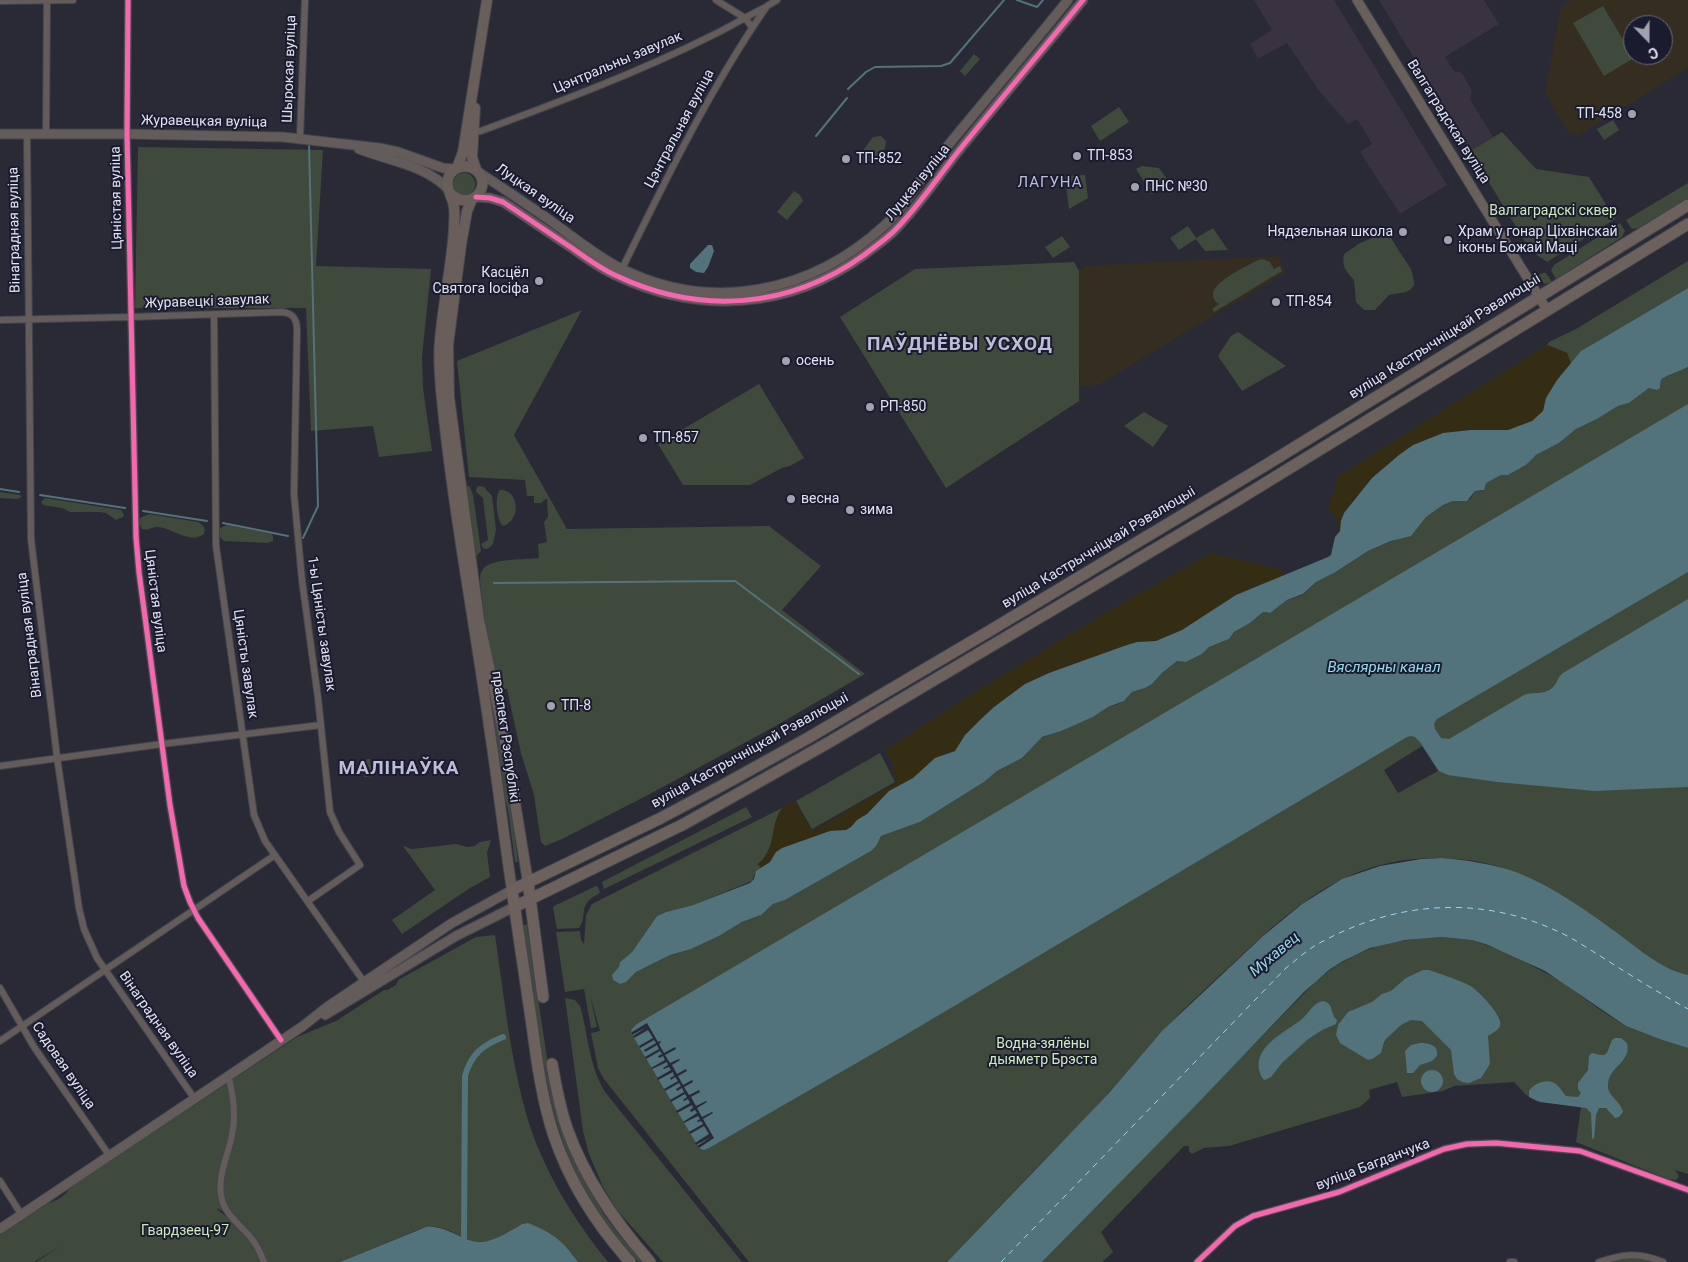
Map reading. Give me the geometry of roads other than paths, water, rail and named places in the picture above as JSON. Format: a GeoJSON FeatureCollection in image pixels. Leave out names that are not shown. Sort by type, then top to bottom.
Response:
{"type":"FeatureCollection","features":[{"type":"Feature","properties":{"kind":"highway","name":"вуліца Кастрычніцкай Рэвалюцыі"},"geometry":{"type":"LineString","coordinates":[[512,890],[659,819],[724,785],[922,671],[1327,428],[1688,206]]}},
{"type":"Feature","properties":{"kind":"highway"},"geometry":{"type":"LineString","coordinates":[[514,907],[684,824],[930,684],[1301,461],[1688,224]]}},
{"type":"Feature","properties":{"kind":"highway"},"geometry":{"type":"LineString","coordinates":[[1327,428],[1335,440]]}},
{"type":"Feature","properties":{"kind":"highway"},"geometry":{"type":"LineString","coordinates":[[1294,448],[1301,461]]}},
{"type":"Feature","properties":{"kind":"highway"},"geometry":{"type":"LineString","coordinates":[[922,671],[930,684]]}},
{"type":"Feature","properties":{"kind":"highway"},"geometry":{"type":"LineString","coordinates":[[896,686],[904,699]]}},
{"type":"Feature","properties":{"kind":"highway","name":"праспект Рэспублікі"},"geometry":{"type":"LineString","coordinates":[[528,882],[543,997]]}},
{"type":"Feature","properties":{"kind":"highway","name":"праспект Рэспублікі"},"geometry":{"type":"LineString","coordinates":[[512,890],[538,1064],[554,1136],[585,1203],[602,1229],[630,1262]]}},
{"type":"Feature","properties":{"kind":"highway"},"geometry":{"type":"LineString","coordinates":[[552,1064],[568,1131],[586,1172],[608,1210],[650,1262]]}},
{"type":"Feature","properties":{"kind":"main road"},"geometry":{"type":"LineString","coordinates":[[475,84],[487,0]]}},
{"type":"Feature","properties":{"kind":"main road","name":"Валгаградская вуліца"},"geometry":{"type":"LineString","coordinates":[[1357,0],[1547,310]]}},
{"type":"Feature","properties":{"kind":"main road","name":"праспект Рэспублікі"},"geometry":{"type":"LineString","coordinates":[[475,84],[472,158],[482,182],[482,188],[467,211],[464,226],[449,335],[447,375],[479,620],[504,735],[528,882]]}},
{"type":"Feature","properties":{"kind":"main road","name":"праспект Рэспублікі"},"geometry":{"type":"LineString","coordinates":[[475,84],[463,152],[456,168],[448,178],[455,210],[454,235],[439,342],[440,383],[460,542],[490,732],[512,890]]}},
{"type":"Feature","properties":{"kind":"main road"},"geometry":{"type":"LineString","coordinates":[[456,168],[467,166],[477,171]]}},
{"type":"Feature","properties":{"kind":"main road"},"geometry":{"type":"LineString","coordinates":[[450,192],[461,200],[474,198]]}},
{"type":"Feature","properties":{"kind":"street"},"geometry":{"type":"LineString","coordinates":[[46,134],[47,0]]}},
{"type":"Feature","properties":{"kind":"street"},"geometry":{"type":"LineString","coordinates":[[0,1],[73,0]]}},
{"type":"Feature","properties":{"kind":"street","name":"Цяністая вуліца"},"geometry":{"type":"LineString","coordinates":[[128,0],[127,134],[136,549],[180,869],[186,894],[194,910],[281,1040]]}},
{"type":"Feature","properties":{"kind":"street","name":"Шырокая вуліца"},"geometry":{"type":"LineString","coordinates":[[300,138],[304,0]]}},
{"type":"Feature","properties":{"kind":"street"},"geometry":{"type":"LineString","coordinates":[[716,0],[745,18],[752,27]]}},
{"type":"Feature","properties":{"kind":"street","name":"Цэнтральная вуліца"},"geometry":{"type":"LineString","coordinates":[[620,273],[699,115],[752,27],[767,6],[776,0]]}},
{"type":"Feature","properties":{"kind":"street","name":"Луцкая вуліца"},"geometry":{"type":"LineString","coordinates":[[474,198],[490,198],[502,202],[604,270],[674,287],[713,292],[755,290],[788,282],[822,269],[849,254],[886,224],[1068,0]]}},
{"type":"Feature","properties":{"kind":"street","name":"Луцкая вуліца"},"geometry":{"type":"LineString","coordinates":[[477,171],[620,273],[665,294],[694,300],[726,302],[769,298],[810,285],[832,275],[853,263],[893,232],[910,214],[1083,0]]}},
{"type":"Feature","properties":{"kind":"street","name":"Цэнтральны завулак"},"geometry":{"type":"LineString","coordinates":[[474,132],[592,89],[711,36],[767,6]]}},
{"type":"Feature","properties":{"kind":"street","name":"Журавецкая вуліца"},"geometry":{"type":"LineString","coordinates":[[0,134],[127,134],[300,138],[398,152],[436,166],[456,168]]}},
{"type":"Feature","properties":{"kind":"street","name":"Вінаградная вуліца"},"geometry":{"type":"LineString","coordinates":[[27,134],[31,539],[57,757],[81,919],[90,943],[106,971],[194,1098]]}},
{"type":"Feature","properties":{"kind":"street","name":"Журавецкая вуліца"},"geometry":{"type":"LineString","coordinates":[[347,144],[424,172],[436,178],[450,192]]}},
{"type":"Feature","properties":{"kind":"street"},"geometry":{"type":"LineString","coordinates":[[925,175],[934,182]]}},
{"type":"Feature","properties":{"kind":"street","name":"Журавецкі завулак"},"geometry":{"type":"LineString","coordinates":[[0,320],[130,318],[282,312],[294,316]]}},
{"type":"Feature","properties":{"kind":"street","name":"Цяністы завулак"},"geometry":{"type":"LineString","coordinates":[[214,315],[216,546],[254,815],[262,835],[275,855],[364,982]]}},
{"type":"Feature","properties":{"kind":"street","name":"1-ы Цяністы завулак"},"geometry":{"type":"LineString","coordinates":[[294,316],[297,326],[294,510],[302,580],[332,819],[360,864],[308,901]]}},
{"type":"Feature","properties":{"kind":"street"},"geometry":{"type":"LineString","coordinates":[[0,766],[57,757],[321,725]]}},
{"type":"Feature","properties":{"kind":"street"},"geometry":{"type":"LineString","coordinates":[[0,1042],[275,855]]}},
{"type":"Feature","properties":{"kind":"street"},"geometry":{"type":"LineString","coordinates":[[0,1229],[303,1026],[364,982],[452,923],[512,890]]}},
{"type":"Feature","properties":{"kind":"street"},"geometry":{"type":"LineString","coordinates":[[303,1026],[330,1012],[456,936],[514,907]]}},
{"type":"Feature","properties":{"kind":"street","name":"Садовая вуліца"},"geometry":{"type":"LineString","coordinates":[[0,988],[22,1027],[109,1155]]}},
{"type":"Feature","properties":{"kind":"street"},"geometry":{"type":"LineString","coordinates":[[228,1075],[233,1096],[233,1130],[223,1167],[221,1181],[222,1199],[228,1213],[255,1244],[264,1262]]}},
{"type":"Feature","properties":{"kind":"street","name":"вуліца Багданчука"},"geometry":{"type":"LineString","coordinates":[[1197,1262],[1235,1226],[1252,1216],[1339,1192],[1444,1150],[1467,1144],[1496,1143],[1580,1151],[1688,1190]]}},
{"type":"Feature","properties":{"kind":"street"},"geometry":{"type":"LineString","coordinates":[[0,1181],[21,1214]]}},
{"type":"Feature","properties":{"kind":"street"},"geometry":{"type":"LineString","coordinates":[[1599,1262],[1631,1254],[1646,1256],[1663,1262]]}},
{"type":"Feature","properties":{"kind":"water"},"geometry":{"type":"Polygon","coordinates":[[[708,245],[712,245],[714,251],[708,267],[704,273],[696,272],[690,268],[690,264],[708,245]]]}},
{"type":"Feature","properties":{"kind":"water"},"geometry":{"type":"Polygon","coordinates":[[[1688,288],[1688,367],[1662,379],[1660,388],[1657,390],[1649,388],[1629,403],[1618,406],[1576,429],[1559,443],[1536,455],[1526,465],[1508,475],[1501,475],[1486,483],[1484,490],[1475,491],[1467,501],[1453,501],[1443,505],[1426,517],[1411,536],[1391,541],[1368,551],[1316,582],[1303,594],[1287,600],[1270,613],[1263,612],[1250,623],[1234,632],[1229,639],[1209,647],[1202,654],[1186,662],[1177,661],[1152,684],[1132,692],[1124,701],[1108,707],[1093,717],[1042,737],[1022,758],[997,771],[984,782],[920,822],[881,836],[871,851],[785,900],[773,904],[761,915],[742,922],[719,936],[691,949],[670,955],[636,972],[626,982],[620,984],[613,980],[612,975],[619,967],[620,962],[632,952],[657,916],[693,905],[750,883],[754,879],[756,871],[770,862],[776,852],[782,848],[830,831],[846,830],[851,827],[857,820],[867,814],[889,791],[913,778],[935,758],[955,751],[965,735],[980,720],[1025,684],[1049,673],[1124,646],[1137,642],[1156,641],[1182,630],[1236,595],[1328,557],[1331,555],[1335,537],[1340,531],[1344,513],[1372,478],[1399,455],[1413,445],[1443,433],[1471,430],[1508,430],[1532,421],[1543,411],[1546,398],[1557,380],[1581,351],[1688,288]]]}},
{"type":"Feature","properties":{"kind":"water","name":"Вяслярны канал"},"geometry":{"type":"Polygon","coordinates":[[[1688,404],[1688,572],[1437,719],[1434,724],[1441,738],[1449,739],[1524,695],[1547,691],[1554,686],[1563,673],[1688,599],[1688,787],[1595,791],[1497,782],[1448,775],[1439,771],[1415,737],[1407,737],[907,1034],[709,1148],[704,1150],[699,1148],[634,1038],[631,1030],[637,1024],[1688,404]]]}},
{"type":"Feature","properties":{"kind":"water","name":"Мухавец"},"geometry":{"type":"Polygon","coordinates":[[[1442,858],[1476,862],[1524,875],[1552,889],[1659,963],[1688,975],[1688,1048],[1626,1026],[1545,971],[1488,945],[1472,940],[1441,937],[1405,940],[1370,948],[1329,970],[1304,992],[1042,1262],[947,1262],[1109,1093],[1162,1031],[1263,936],[1302,904],[1342,879],[1380,866],[1421,859],[1442,858]]]}},
{"type":"Feature","properties":{"kind":"water"},"geometry":{"type":"Polygon","coordinates":[[[1423,970],[1429,970],[1472,987],[1495,1011],[1500,1026],[1488,1036],[1490,1064],[1481,1078],[1469,1083],[1457,1079],[1454,1074],[1451,1050],[1422,1021],[1411,1020],[1401,1025],[1386,1039],[1381,1053],[1372,1059],[1368,1060],[1340,1043],[1336,1035],[1338,1025],[1348,1012],[1372,1002],[1382,994],[1391,991],[1406,978],[1423,970]]]}},
{"type":"Feature","properties":{"kind":"water"},"geometry":{"type":"Polygon","coordinates":[[[1323,1001],[1329,1004],[1337,1020],[1336,1024],[1322,1030],[1307,1040],[1282,1063],[1271,1077],[1263,1079],[1259,1068],[1263,1051],[1278,1036],[1302,1019],[1314,1006],[1323,1001]]]}},
{"type":"Feature","properties":{"kind":"water"},"geometry":{"type":"Polygon","coordinates":[[[1621,1038],[1627,1043],[1628,1050],[1609,1079],[1608,1089],[1623,1112],[1619,1117],[1615,1118],[1606,1108],[1599,1108],[1596,1115],[1594,1139],[1592,1138],[1591,1113],[1586,1108],[1540,1102],[1529,1097],[1529,1091],[1535,1085],[1547,1081],[1555,1083],[1566,1096],[1578,1097],[1581,1093],[1578,1089],[1578,1083],[1588,1070],[1589,1056],[1592,1053],[1605,1055],[1612,1040],[1621,1038]]]}},
{"type":"Feature","properties":{"kind":"water"},"geometry":{"type":"Polygon","coordinates":[[[1420,1043],[1430,1044],[1435,1047],[1437,1056],[1432,1061],[1420,1065],[1413,1073],[1407,1073],[1405,1051],[1411,1045],[1420,1043]]]}},
{"type":"Feature","properties":{"kind":"water"},"geometry":{"type":"Polygon","coordinates":[[[1432,1070],[1440,1073],[1443,1081],[1440,1089],[1432,1092],[1424,1089],[1421,1081],[1424,1073],[1432,1070]]]}},
{"type":"Feature","properties":{"kind":"water"},"geometry":{"type":"Polygon","coordinates":[[[528,1223],[556,1238],[578,1262],[340,1262],[426,1227],[442,1228],[469,1240],[483,1242],[528,1223]]]}},
{"type":"Feature","properties":{"kind":"waterway"},"geometry":{"type":"LineString","coordinates":[[848,89],[866,72],[875,67],[941,66],[950,63],[1004,0]]}},
{"type":"Feature","properties":{"kind":"waterway"},"geometry":{"type":"LineString","coordinates":[[1017,0],[1037,7],[1043,0]]}},
{"type":"Feature","properties":{"kind":"waterway"},"geometry":{"type":"LineString","coordinates":[[816,136],[847,98]]}},
{"type":"Feature","properties":{"kind":"waterway"},"geometry":{"type":"LineString","coordinates":[[303,538],[318,506],[309,144]]}},
{"type":"Feature","properties":{"kind":"waterway"},"geometry":{"type":"LineString","coordinates":[[0,489],[19,492]]}},
{"type":"Feature","properties":{"kind":"waterway"},"geometry":{"type":"LineString","coordinates":[[40,495],[125,508]]}},
{"type":"Feature","properties":{"kind":"waterway"},"geometry":{"type":"LineString","coordinates":[[143,511],[207,521]]}},
{"type":"Feature","properties":{"kind":"waterway"},"geometry":{"type":"LineString","coordinates":[[223,523],[288,536]]}},
{"type":"Feature","properties":{"kind":"waterway"},"geometry":{"type":"LineString","coordinates":[[494,583],[735,581],[859,674]]}},
{"type":"Feature","properties":{"kind":"waterway"},"geometry":{"type":"LineString","coordinates":[[464,1237],[465,1076],[474,1056],[489,1043],[503,1037]]}},
{"type":"Feature","properties":{"kind":"place","name":"ТП-458"},"geometry":{"type":"Point","coordinates":[1632,114]}},
{"type":"Feature","properties":{"kind":"place","name":"ТП-853"},"geometry":{"type":"Point","coordinates":[1077,156]}},
{"type":"Feature","properties":{"kind":"place","name":"ТП-852"},"geometry":{"type":"Point","coordinates":[846,159]}},
{"type":"Feature","properties":{"kind":"place","name":"ПНС №30"},"geometry":{"type":"Point","coordinates":[1135,187]}},
{"type":"Feature","properties":{"kind":"place","name":"Нядзельная школа"},"geometry":{"type":"Point","coordinates":[1403,232]}},
{"type":"Feature","properties":{"kind":"place","name":"Храм у гонар Ціхвінскай іконы Божай Маці"},"geometry":{"type":"Point","coordinates":[1448,240]}},
{"type":"Feature","properties":{"kind":"place","name":"Касцёл Святога Іосіфа"},"geometry":{"type":"Point","coordinates":[539,281]}},
{"type":"Feature","properties":{"kind":"place","name":"ТП-854"},"geometry":{"type":"Point","coordinates":[1276,302]}},
{"type":"Feature","properties":{"kind":"place","name":"осень"},"geometry":{"type":"Point","coordinates":[786,361]}},
{"type":"Feature","properties":{"kind":"place","name":"РП-850"},"geometry":{"type":"Point","coordinates":[870,407]}},
{"type":"Feature","properties":{"kind":"place","name":"ТП-857"},"geometry":{"type":"Point","coordinates":[643,438]}},
{"type":"Feature","properties":{"kind":"place","name":"весна"},"geometry":{"type":"Point","coordinates":[791,499]}},
{"type":"Feature","properties":{"kind":"place","name":"зима"},"geometry":{"type":"Point","coordinates":[850,510]}},
{"type":"Feature","properties":{"kind":"place","name":"ТП-8"},"geometry":{"type":"Point","coordinates":[551,706]}},
{"type":"Feature","properties":{"kind":"district","name":"ЛАГУНА"},"geometry":{"type":"Point","coordinates":[1050,183]}},
{"type":"Feature","properties":{"kind":"district","name":"ПАЎДНЁВЫ УСХОД"},"geometry":{"type":"Point","coordinates":[960,345]}},
{"type":"Feature","properties":{"kind":"district","name":"МАЛІНАЎКА"},"geometry":{"type":"Point","coordinates":[399,769]}},
{"type":"Feature","properties":{"kind":"park label","name":"Валгаградскі сквер"},"geometry":{"type":"Point","coordinates":[1553,211]}},
{"type":"Feature","properties":{"kind":"park label","name":"Водна-зялёны дыяметр Брэста"},"geometry":{"type":"Point","coordinates":[1043,1052]}},
{"type":"Feature","properties":{"kind":"park label","name":"Гвардзеец-97"},"geometry":{"type":"Point","coordinates":[185,1231]}}]}
